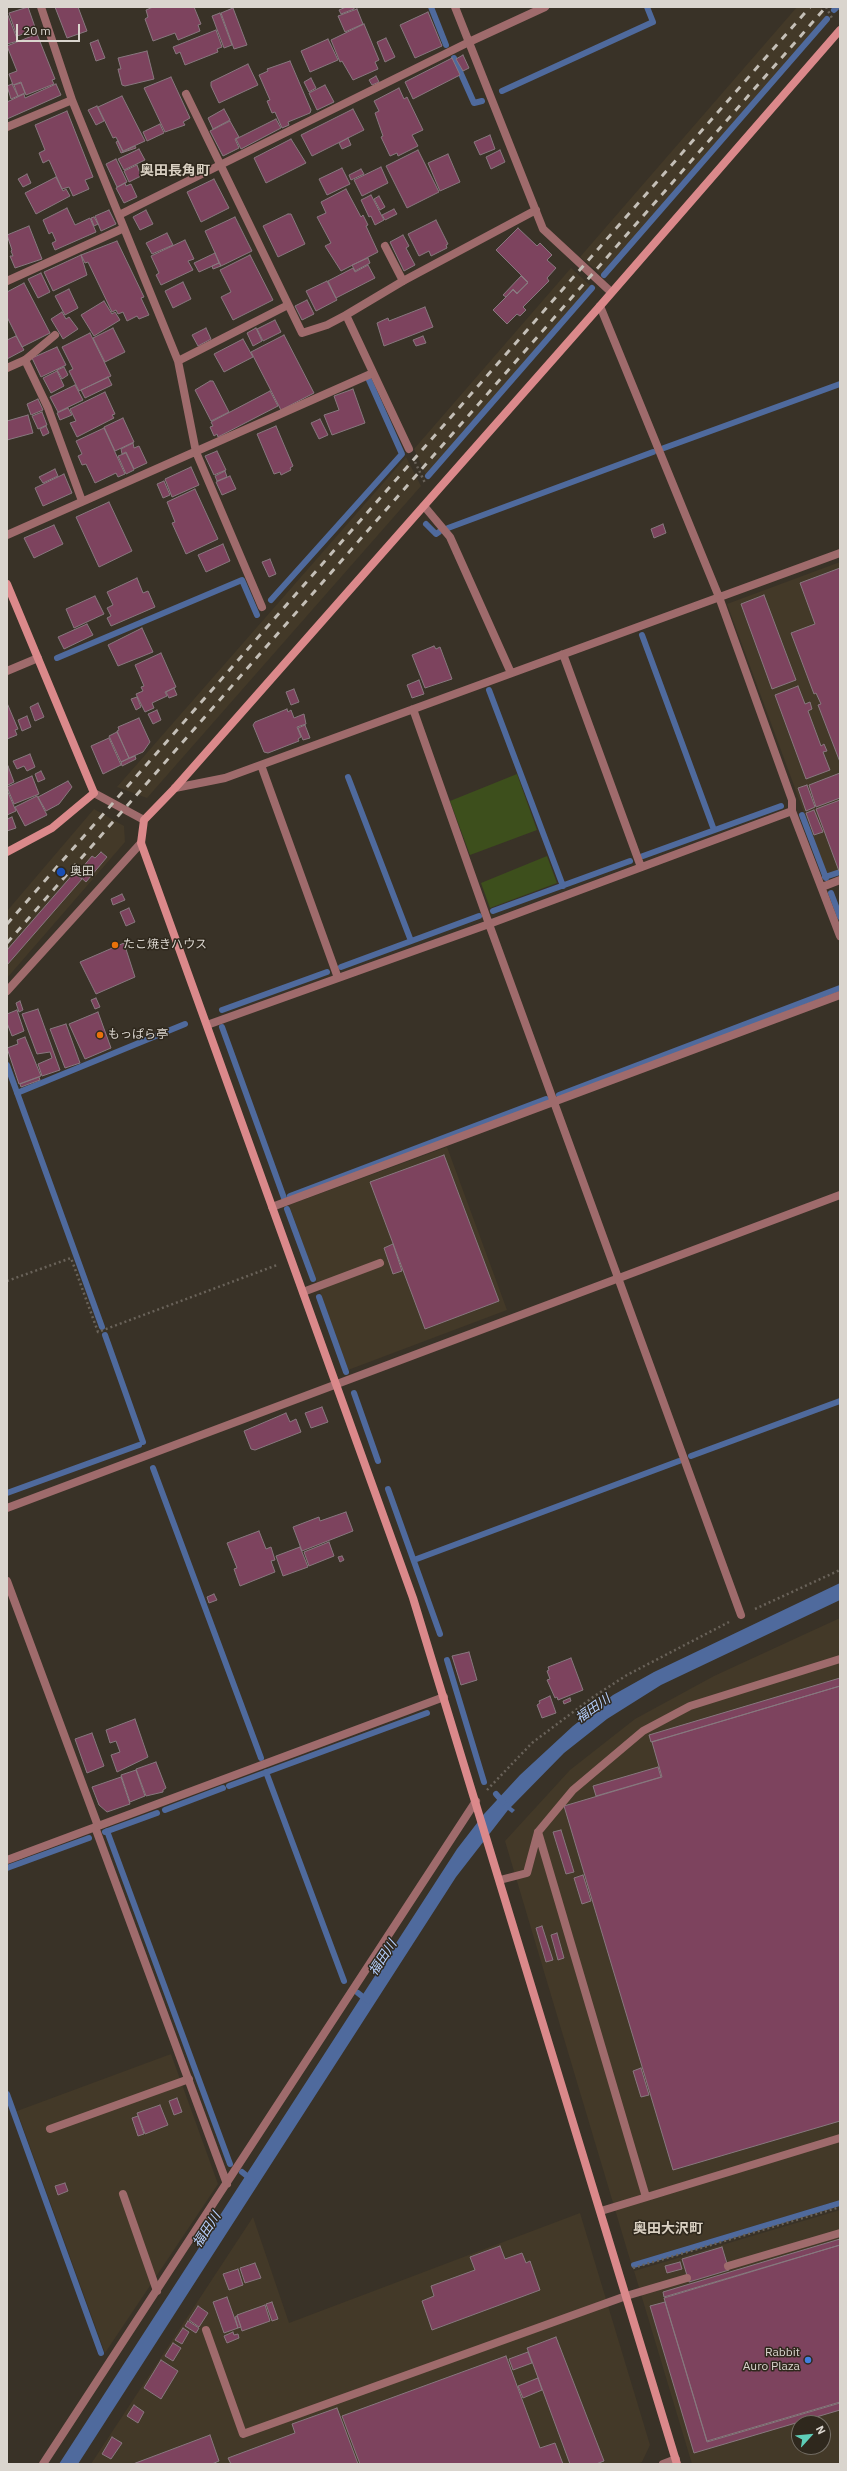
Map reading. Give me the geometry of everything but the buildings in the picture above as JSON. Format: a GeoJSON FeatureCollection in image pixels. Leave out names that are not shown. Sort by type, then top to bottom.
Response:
{"type":"FeatureCollection","features":[{"type":"Feature","properties":{"kind":"street"},"geometry":{"type":"LineString","coordinates":[[40,7],[72,100],[178,361],[196,452],[262,607]]}},
{"type":"Feature","properties":{"kind":"street"},"geometry":{"type":"LineString","coordinates":[[455,7],[543,229],[611,292]]}},
{"type":"Feature","properties":{"kind":"street"},"geometry":{"type":"LineString","coordinates":[[119,215],[469,42],[545,7]]}},
{"type":"Feature","properties":{"kind":"street"},"geometry":{"type":"LineString","coordinates":[[663,2464],[677,2462],[491,1849],[413,1598],[140,843],[144,820],[175,788],[424,506],[840,30]]}},
{"type":"Feature","properties":{"kind":"street"},"geometry":{"type":"LineString","coordinates":[[186,94],[302,333],[346,315],[403,281],[536,210]]}},
{"type":"Feature","properties":{"kind":"street"},"geometry":{"type":"LineString","coordinates":[[7,127],[72,100]]}},
{"type":"Feature","properties":{"kind":"street"},"geometry":{"type":"LineString","coordinates":[[7,281],[124,228]]}},
{"type":"Feature","properties":{"kind":"street"},"geometry":{"type":"LineString","coordinates":[[385,246],[403,281]]}},
{"type":"Feature","properties":{"kind":"street"},"geometry":{"type":"LineString","coordinates":[[178,361],[288,305]]}},
{"type":"Feature","properties":{"kind":"street"},"geometry":{"type":"LineString","coordinates":[[600,306],[719,597],[792,800],[792,810],[840,936]]}},
{"type":"Feature","properties":{"kind":"street"},"geometry":{"type":"LineString","coordinates":[[346,315],[408,449]]}},
{"type":"Feature","properties":{"kind":"street"},"geometry":{"type":"LineString","coordinates":[[7,368],[25,360],[55,335]]}},
{"type":"Feature","properties":{"kind":"street"},"geometry":{"type":"LineString","coordinates":[[25,360],[48,408],[82,501]]}},
{"type":"Feature","properties":{"kind":"street"},"geometry":{"type":"LineString","coordinates":[[7,535],[373,373]]}},
{"type":"Feature","properties":{"kind":"street"},"geometry":{"type":"LineString","coordinates":[[424,506],[450,537],[511,673]]}},
{"type":"Feature","properties":{"kind":"street"},"geometry":{"type":"LineString","coordinates":[[175,788],[225,778],[840,553]]}},
{"type":"Feature","properties":{"kind":"street"},"geometry":{"type":"LineString","coordinates":[[7,584],[94,793],[144,820]]}},
{"type":"Feature","properties":{"kind":"street"},"geometry":{"type":"LineString","coordinates":[[563,654],[641,867]]}},
{"type":"Feature","properties":{"kind":"street"},"geometry":{"type":"LineString","coordinates":[[7,670],[38,658]]}},
{"type":"Feature","properties":{"kind":"street"},"geometry":{"type":"LineString","coordinates":[[413,709],[489,924],[741,1615]]}},
{"type":"Feature","properties":{"kind":"street"},"geometry":{"type":"LineString","coordinates":[[261,765],[338,978]]}},
{"type":"Feature","properties":{"kind":"street"},"geometry":{"type":"LineString","coordinates":[[7,852],[52,828],[94,793]]}},
{"type":"Feature","properties":{"kind":"street"},"geometry":{"type":"LineString","coordinates":[[207,1025],[489,924],[792,810]]}},
{"type":"Feature","properties":{"kind":"street"},"geometry":{"type":"LineString","coordinates":[[7,991],[140,843]]}},
{"type":"Feature","properties":{"kind":"street"},"geometry":{"type":"LineString","coordinates":[[822,887],[840,880]]}},
{"type":"Feature","properties":{"kind":"street"},"geometry":{"type":"LineString","coordinates":[[272,1207],[840,995]]}},
{"type":"Feature","properties":{"kind":"street"},"geometry":{"type":"LineString","coordinates":[[7,1508],[337,1386],[619,1277],[840,1196]]}},
{"type":"Feature","properties":{"kind":"street"},"geometry":{"type":"LineString","coordinates":[[303,1292],[380,1263]]}},
{"type":"Feature","properties":{"kind":"street"},"geometry":{"type":"LineString","coordinates":[[7,1580],[227,2184]]}},
{"type":"Feature","properties":{"kind":"street"},"geometry":{"type":"LineString","coordinates":[[500,1880],[527,1873],[538,1832],[573,1790],[643,1731],[690,1706],[840,1659]]}},
{"type":"Feature","properties":{"kind":"street"},"geometry":{"type":"LineString","coordinates":[[7,1860],[444,1697]]}},
{"type":"Feature","properties":{"kind":"street"},"geometry":{"type":"LineString","coordinates":[[43,2464],[477,1804]]}},
{"type":"Feature","properties":{"kind":"street"},"geometry":{"type":"LineString","coordinates":[[538,1832],[646,2197]]}},
{"type":"Feature","properties":{"kind":"street"},"geometry":{"type":"LineString","coordinates":[[50,2129],[189,2080]]}},
{"type":"Feature","properties":{"kind":"street"},"geometry":{"type":"LineString","coordinates":[[601,2211],[840,2138]]}},
{"type":"Feature","properties":{"kind":"street"},"geometry":{"type":"LineString","coordinates":[[123,2194],[157,2291]]}},
{"type":"Feature","properties":{"kind":"street"},"geometry":{"type":"LineString","coordinates":[[728,2266],[840,2233]]}},
{"type":"Feature","properties":{"kind":"street"},"geometry":{"type":"LineString","coordinates":[[206,2330],[243,2434],[626,2296],[687,2278]]}},
{"type":"Feature","properties":{"kind":"path"},"geometry":{"type":"LineString","coordinates":[[408,449],[432,496]]}},
{"type":"Feature","properties":{"kind":"path"},"geometry":{"type":"LineString","coordinates":[[7,1281],[71,1258],[98,1332],[291,1259]]}},
{"type":"Feature","properties":{"kind":"path"},"geometry":{"type":"LineString","coordinates":[[477,1804],[532,1743],[592,1697],[627,1675],[741,1615],[840,1570]]}},
{"type":"Feature","properties":{"kind":"path"},"geometry":{"type":"LineString","coordinates":[[619,2272],[840,2207]]}},
{"type":"Feature","properties":{"kind":"shaded area"},"geometry":{"type":"Polygon","coordinates":[[[797,7],[821,7],[826,16],[601,274],[580,257],[797,7]]]}},
{"type":"Feature","properties":{"kind":"shaded area"},"geometry":{"type":"Polygon","coordinates":[[[571,268],[591,286],[426,475],[414,449],[571,268]]]}},
{"type":"Feature","properties":{"kind":"shaded area"},"geometry":{"type":"Polygon","coordinates":[[[406,457],[421,486],[147,798],[117,787],[406,457]]]}},
{"type":"Feature","properties":{"kind":"shaded area"},"geometry":{"type":"Polygon","coordinates":[[[840,562],[840,871],[827,875],[727,604],[840,562]]]}},
{"type":"Feature","properties":{"kind":"shaded area"},"geometry":{"type":"Polygon","coordinates":[[[94,809],[124,826],[125,842],[7,978],[7,911],[94,809]]]}},
{"type":"Feature","properties":{"kind":"shaded area"},"geometry":{"type":"Polygon","coordinates":[[[447,1147],[507,1310],[348,1370],[289,1205],[447,1147]]]}},
{"type":"Feature","properties":{"kind":"shaded area"},"geometry":{"type":"Polygon","coordinates":[[[840,1618],[840,2200],[631,2263],[505,1841],[570,1770],[635,1719],[714,1676],[840,1618]]]}},
{"type":"Feature","properties":{"kind":"shaded area"},"geometry":{"type":"Polygon","coordinates":[[[171,2054],[218,2184],[105,2353],[17,2111],[171,2054]]]}},
{"type":"Feature","properties":{"kind":"shaded area"},"geometry":{"type":"Polygon","coordinates":[[[840,2210],[840,2464],[692,2464],[634,2271],[840,2210]]]}},
{"type":"Feature","properties":{"kind":"shaded area"},"geometry":{"type":"Polygon","coordinates":[[[580,2213],[650,2445],[642,2462],[637,2464],[91,2464],[253,2217],[289,2323],[580,2213]]]}},
{"type":"Feature","properties":{"kind":"green space"},"geometry":{"type":"Polygon","coordinates":[[[517,774],[537,830],[470,855],[450,801],[517,774]]]}},
{"type":"Feature","properties":{"kind":"green space"},"geometry":{"type":"Polygon","coordinates":[[[547,856],[557,883],[490,908],[481,883],[547,856]]]}},
{"type":"Feature","properties":{"kind":"water"},"geometry":{"type":"Polygon","coordinates":[[[840,1583],[840,1600],[661,1685],[607,1719],[564,1753],[511,1807],[515,1810],[512,1813],[508,1810],[456,1877],[78,2464],[59,2464],[457,1849],[484,1814],[520,1775],[573,1726],[613,1695],[654,1672],[840,1583]]]}},
{"type":"Feature","properties":{"kind":"waterway"},"geometry":{"type":"LineString","coordinates":[[431,7],[446,45]]}},
{"type":"Feature","properties":{"kind":"waterway"},"geometry":{"type":"LineString","coordinates":[[502,91],[653,22],[647,7]]}},
{"type":"Feature","properties":{"kind":"waterway"},"geometry":{"type":"LineString","coordinates":[[834,10],[837,7]]}},
{"type":"Feature","properties":{"kind":"waterway"},"geometry":{"type":"LineString","coordinates":[[604,275],[827,19]]}},
{"type":"Feature","properties":{"kind":"waterway"},"geometry":{"type":"LineString","coordinates":[[454,58],[474,103],[482,101]]}},
{"type":"Feature","properties":{"kind":"waterway"},"geometry":{"type":"LineString","coordinates":[[428,476],[592,288]]}},
{"type":"Feature","properties":{"kind":"waterway"},"geometry":{"type":"LineString","coordinates":[[271,600],[402,454],[369,380]]}},
{"type":"Feature","properties":{"kind":"waterway"},"geometry":{"type":"LineString","coordinates":[[664,448],[840,384]]}},
{"type":"Feature","properties":{"kind":"waterway"},"geometry":{"type":"LineString","coordinates":[[448,528],[653,452]]}},
{"type":"Feature","properties":{"kind":"waterway"},"geometry":{"type":"LineString","coordinates":[[426,524],[436,534],[439,532]]}},
{"type":"Feature","properties":{"kind":"waterway"},"geometry":{"type":"LineString","coordinates":[[57,658],[242,580],[257,615]]}},
{"type":"Feature","properties":{"kind":"waterway"},"geometry":{"type":"LineString","coordinates":[[642,635],[714,830]]}},
{"type":"Feature","properties":{"kind":"waterway"},"geometry":{"type":"LineString","coordinates":[[489,690],[563,886]]}},
{"type":"Feature","properties":{"kind":"waterway"},"geometry":{"type":"LineString","coordinates":[[348,777],[411,941]]}},
{"type":"Feature","properties":{"kind":"waterway"},"geometry":{"type":"LineString","coordinates":[[643,856],[781,806]]}},
{"type":"Feature","properties":{"kind":"waterway"},"geometry":{"type":"LineString","coordinates":[[802,815],[826,878]]}},
{"type":"Feature","properties":{"kind":"waterway"},"geometry":{"type":"LineString","coordinates":[[493,911],[630,861]]}},
{"type":"Feature","properties":{"kind":"waterway"},"geometry":{"type":"LineString","coordinates":[[825,877],[840,872]]}},
{"type":"Feature","properties":{"kind":"waterway"},"geometry":{"type":"LineString","coordinates":[[831,893],[840,917]]}},
{"type":"Feature","properties":{"kind":"waterway"},"geometry":{"type":"LineString","coordinates":[[341,967],[479,916]]}},
{"type":"Feature","properties":{"kind":"waterway"},"geometry":{"type":"LineString","coordinates":[[222,1010],[327,972]]}},
{"type":"Feature","properties":{"kind":"waterway"},"geometry":{"type":"LineString","coordinates":[[559,1095],[840,988]]}},
{"type":"Feature","properties":{"kind":"waterway"},"geometry":{"type":"LineString","coordinates":[[17,1093],[185,1024]]}},
{"type":"Feature","properties":{"kind":"waterway"},"geometry":{"type":"LineString","coordinates":[[222,1027],[284,1198]]}},
{"type":"Feature","properties":{"kind":"waterway"},"geometry":{"type":"LineString","coordinates":[[7,1065],[102,1327]]}},
{"type":"Feature","properties":{"kind":"waterway"},"geometry":{"type":"LineString","coordinates":[[290,1196],[546,1099]]}},
{"type":"Feature","properties":{"kind":"waterway"},"geometry":{"type":"LineString","coordinates":[[287,1209],[313,1279]]}},
{"type":"Feature","properties":{"kind":"waterway"},"geometry":{"type":"LineString","coordinates":[[319,1297],[346,1372]]}},
{"type":"Feature","properties":{"kind":"waterway"},"geometry":{"type":"LineString","coordinates":[[105,1335],[143,1442]]}},
{"type":"Feature","properties":{"kind":"waterway"},"geometry":{"type":"LineString","coordinates":[[354,1393],[378,1461]]}},
{"type":"Feature","properties":{"kind":"waterway"},"geometry":{"type":"LineString","coordinates":[[691,1456],[840,1401]]}},
{"type":"Feature","properties":{"kind":"waterway"},"geometry":{"type":"LineString","coordinates":[[7,1493],[139,1445]]}},
{"type":"Feature","properties":{"kind":"waterway"},"geometry":{"type":"LineString","coordinates":[[414,1560],[679,1461]]}},
{"type":"Feature","properties":{"kind":"waterway"},"geometry":{"type":"LineString","coordinates":[[153,1468],[261,1758]]}},
{"type":"Feature","properties":{"kind":"waterway"},"geometry":{"type":"LineString","coordinates":[[388,1489],[440,1634]]}},
{"type":"Feature","properties":{"kind":"waterway"},"geometry":{"type":"LineString","coordinates":[[447,1660],[484,1782]]}},
{"type":"Feature","properties":{"kind":"waterway"},"geometry":{"type":"LineString","coordinates":[[229,1786],[427,1713]]}},
{"type":"Feature","properties":{"kind":"waterway"},"geometry":{"type":"LineString","coordinates":[[266,1772],[344,1981]]}},
{"type":"Feature","properties":{"kind":"waterway"},"geometry":{"type":"LineString","coordinates":[[165,1810],[223,1788]]}},
{"type":"Feature","properties":{"kind":"waterway"},"geometry":{"type":"LineString","coordinates":[[496,1794],[503,1802]]}},
{"type":"Feature","properties":{"kind":"waterway"},"geometry":{"type":"LineString","coordinates":[[105,1832],[157,1813]]}},
{"type":"Feature","properties":{"kind":"waterway"},"geometry":{"type":"LineString","coordinates":[[107,1831],[230,2164]]}},
{"type":"Feature","properties":{"kind":"waterway"},"geometry":{"type":"LineString","coordinates":[[7,1868],[89,1838]]}},
{"type":"Feature","properties":{"kind":"waterway"},"geometry":{"type":"LineString","coordinates":[[358,1993],[368,2001]]}},
{"type":"Feature","properties":{"kind":"waterway"},"geometry":{"type":"LineString","coordinates":[[7,2094],[101,2353]]}},
{"type":"Feature","properties":{"kind":"waterway"},"geometry":{"type":"LineString","coordinates":[[242,2172],[252,2180]]}},
{"type":"Feature","properties":{"kind":"waterway"},"geometry":{"type":"LineString","coordinates":[[634,2265],[840,2203]]}},
{"type":"Feature","properties":{"kind":"railway"},"geometry":{"type":"LineString","coordinates":[[7,924],[810,7]]}},
{"type":"Feature","properties":{"kind":"railway"},"geometry":{"type":"LineString","coordinates":[[7,943],[826,7]]}},
{"type":"Feature","properties":{"kind":"place","name":"奥田"},"geometry":{"type":"Point","coordinates":[61,872]}},
{"type":"Feature","properties":{"kind":"place","name":"たこ焼きハウス"},"geometry":{"type":"Point","coordinates":[115,945]}},
{"type":"Feature","properties":{"kind":"place","name":"もっぱら亭"},"geometry":{"type":"Point","coordinates":[100,1035]}},
{"type":"Feature","properties":{"kind":"place","name":"Rabbit Auro Plaza"},"geometry":{"type":"Point","coordinates":[808,2360]}},
{"type":"Feature","properties":{"kind":"district","name":"奥田長角町"},"geometry":{"type":"Point","coordinates":[175,171]}},
{"type":"Feature","properties":{"kind":"district","name":"奥田大沢町"},"geometry":{"type":"Point","coordinates":[668,2229]}},
{"type":"Feature","properties":{"kind":"water label","name":"福田川"},"geometry":{"type":"Point","coordinates":[593,1709]}},
{"type":"Feature","properties":{"kind":"water label","name":"福田川"},"geometry":{"type":"Point","coordinates":[383,1958]}},
{"type":"Feature","properties":{"kind":"water label","name":"福田川"},"geometry":{"type":"Point","coordinates":[207,2230]}}]}
